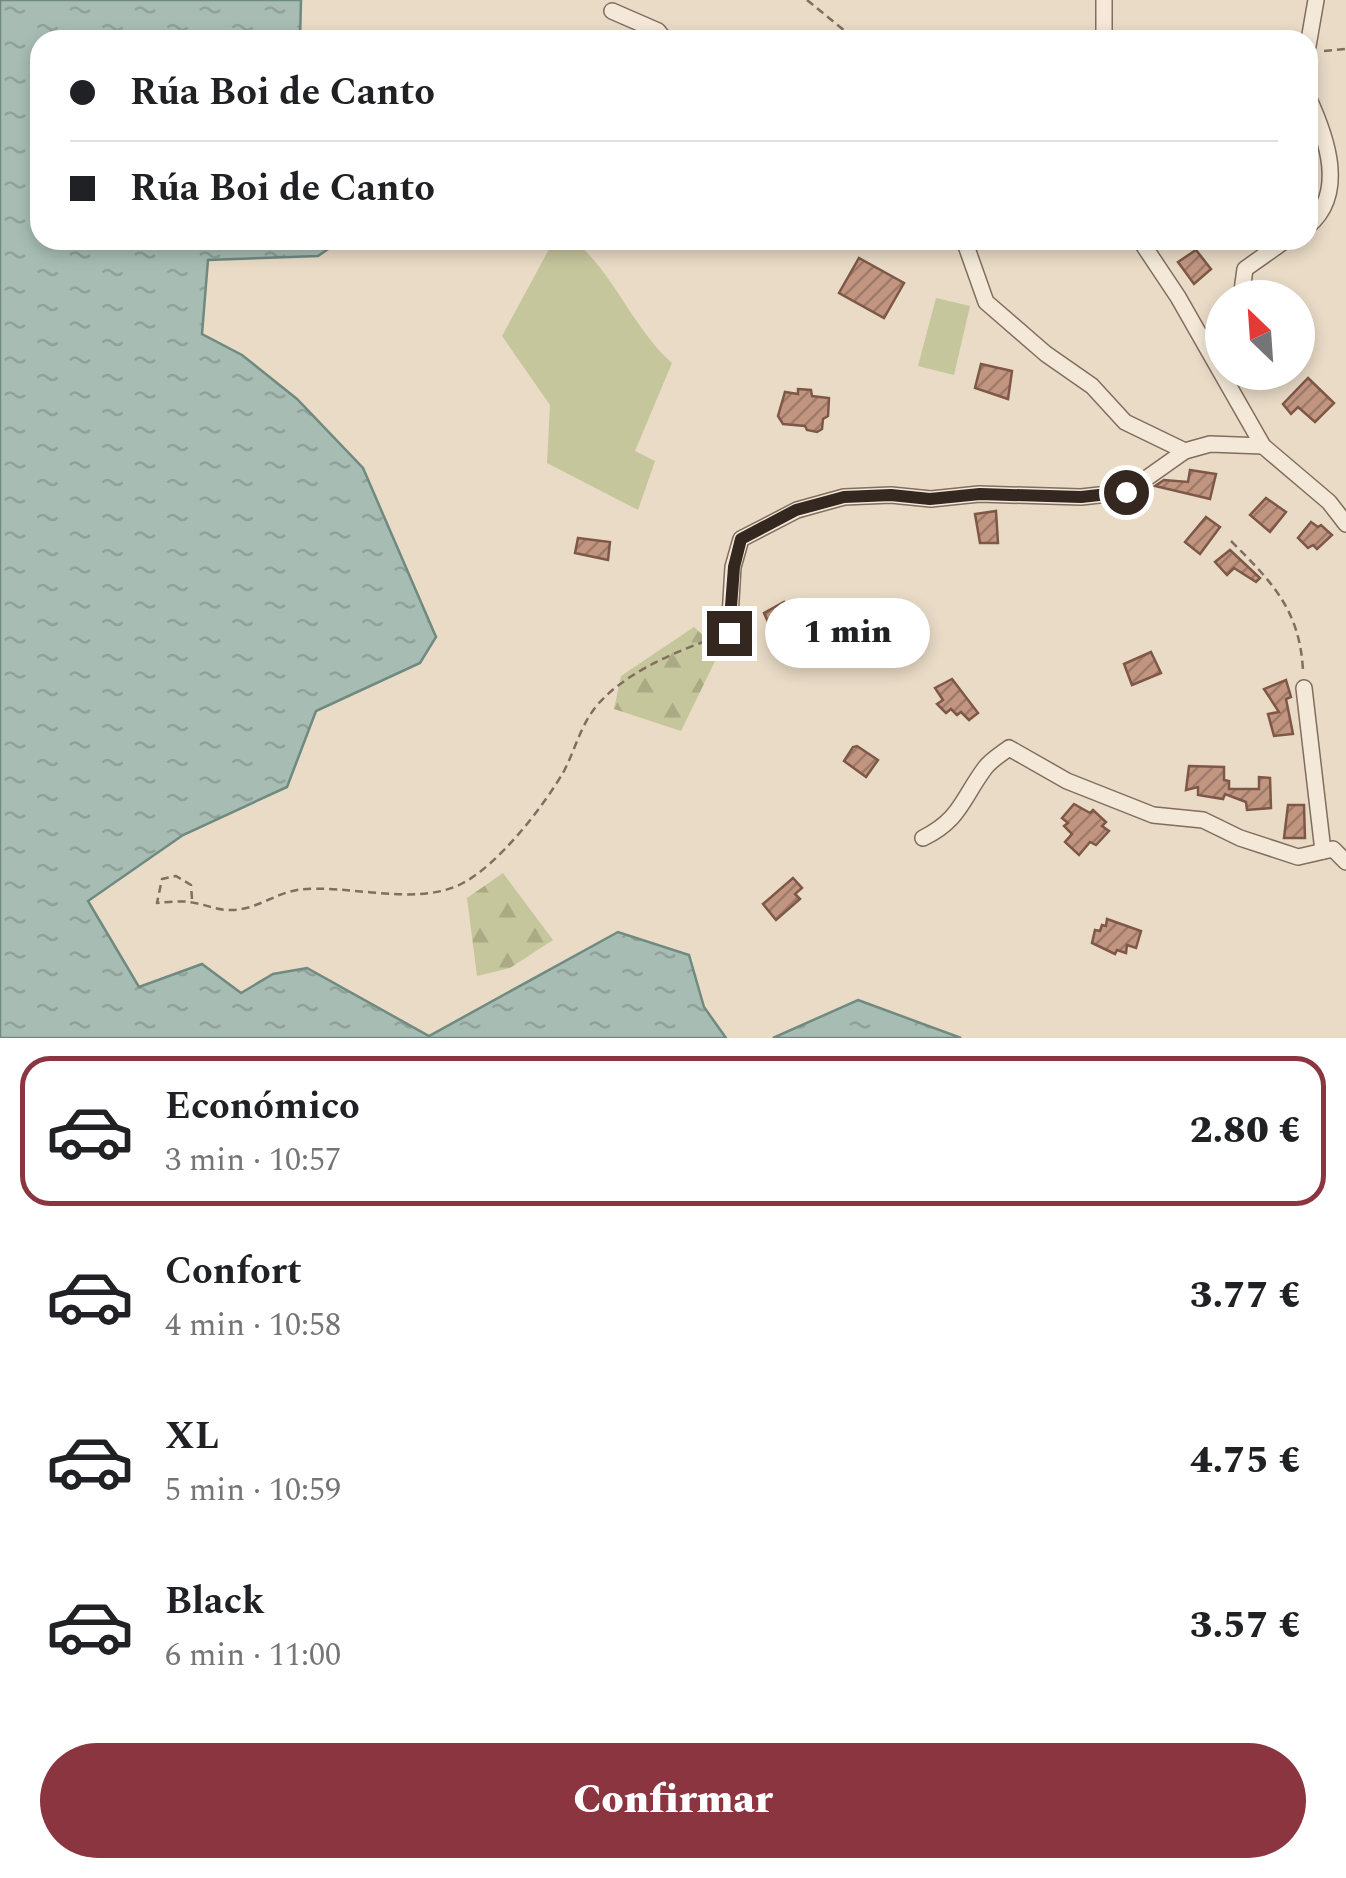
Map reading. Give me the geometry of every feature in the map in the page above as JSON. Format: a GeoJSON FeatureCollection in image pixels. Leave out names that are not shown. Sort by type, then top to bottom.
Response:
{"type":"FeatureCollection","features":[{"type":"Feature","properties":{"kind":"street"},"geometry":{"type":"LineString","coordinates":[[1104,0],[1104,30]]}},
{"type":"Feature","properties":{"kind":"street"},"geometry":{"type":"LineString","coordinates":[[1311,30],[1316,0]]}},
{"type":"Feature","properties":{"kind":"street"},"geometry":{"type":"LineString","coordinates":[[612,10],[656,30]]}},
{"type":"Feature","properties":{"kind":"street"},"geometry":{"type":"LineString","coordinates":[[1318,118],[1335,166],[1336,186],[1332,203],[1318,219]]}},
{"type":"Feature","properties":{"kind":"street"},"geometry":{"type":"LineString","coordinates":[[968,250],[986,302],[1046,354],[1092,386],[1126,422],[1185,450]]}},
{"type":"Feature","properties":{"kind":"street"},"geometry":{"type":"LineString","coordinates":[[1147,250],[1205,340]]}},
{"type":"Feature","properties":{"kind":"street"},"geometry":{"type":"LineString","coordinates":[[1243,280],[1245,269],[1272,250]]}},
{"type":"Feature","properties":{"kind":"street"},"geometry":{"type":"LineString","coordinates":[[1234,390],[1263,446],[1329,502],[1346,524]]}},
{"type":"Feature","properties":{"kind":"street"},"geometry":{"type":"LineString","coordinates":[[729,633],[734,567],[741,539],[796,510],[844,497],[1081,497],[1126,492],[1185,450],[1210,444],[1263,446]]}},
{"type":"Feature","properties":{"kind":"street"},"geometry":{"type":"LineString","coordinates":[[1304,688],[1323,851]]}},
{"type":"Feature","properties":{"kind":"street"},"geometry":{"type":"LineString","coordinates":[[923,838],[944,828],[958,814],[987,765],[1010,748],[1067,781],[1153,815],[1204,820],[1240,838],[1298,857],[1333,849],[1346,862]]}},
{"type":"Feature","properties":{"kind":"path"},"geometry":{"type":"LineString","coordinates":[[807,0],[844,30]]}},
{"type":"Feature","properties":{"kind":"path"},"geometry":{"type":"LineString","coordinates":[[1318,49],[1346,48]]}},
{"type":"Feature","properties":{"kind":"path"},"geometry":{"type":"LineString","coordinates":[[1231,540],[1288,606],[1302,651],[1304,688]]}},
{"type":"Feature","properties":{"kind":"path"},"geometry":{"type":"LineString","coordinates":[[192,899],[191,885],[176,876],[162,879],[157,903],[193,902],[234,910],[298,890],[397,894],[446,890],[466,882],[498,854],[543,803],[599,702],[633,676],[686,648],[729,633]]}},
{"type":"Feature","properties":{"kind":"green space"},"geometry":{"type":"Polygon","coordinates":[[[549,250],[584,250],[588,254],[672,363],[635,451],[655,461],[638,510],[547,463],[550,405],[502,336],[549,250]]]}},
{"type":"Feature","properties":{"kind":"green space"},"geometry":{"type":"Polygon","coordinates":[[[936,298],[970,306],[954,375],[918,366],[936,298]]]}},
{"type":"Feature","properties":{"kind":"green space"},"geometry":{"type":"Polygon","coordinates":[[[694,627],[720,651],[681,731],[614,709],[621,676],[694,627]]]}},
{"type":"Feature","properties":{"kind":"green space"},"geometry":{"type":"Polygon","coordinates":[[[503,873],[553,940],[510,968],[477,976],[467,898],[503,873]]]}},
{"type":"Feature","properties":{"kind":"water"},"geometry":{"type":"Polygon","coordinates":[[[0,0],[301,0],[300,30],[30,30],[30,250],[327,250],[318,256],[208,260],[202,334],[242,355],[297,399],[363,468],[436,637],[420,663],[316,711],[287,787],[183,835],[88,901],[139,987],[202,964],[241,993],[273,974],[307,968],[429,1036],[618,932],[689,955],[704,1007],[726,1038],[0,1038],[0,0]]]}},
{"type":"Feature","properties":{"kind":"water"},"geometry":{"type":"Polygon","coordinates":[[[858,1000],[961,1038],[773,1038],[858,1000]]]}},
{"type":"Feature","properties":{"kind":"building"},"geometry":{"type":"Polygon","coordinates":[[[1196,250],[1211,269],[1194,284],[1178,262],[1196,250]]]}},
{"type":"Feature","properties":{"kind":"building"},"geometry":{"type":"Polygon","coordinates":[[[859,258],[904,283],[884,318],[839,293],[859,258]]]}},
{"type":"Feature","properties":{"kind":"building"},"geometry":{"type":"Polygon","coordinates":[[[981,364],[1012,371],[1008,399],[975,388],[981,364]]]}},
{"type":"Feature","properties":{"kind":"building"},"geometry":{"type":"Polygon","coordinates":[[[1315,385],[1334,403],[1315,422],[1298,407],[1291,414],[1283,404],[1296,390],[1315,390],[1315,385]]]}},
{"type":"Feature","properties":{"kind":"building"},"geometry":{"type":"Polygon","coordinates":[[[798,389],[829,398],[828,416],[817,432],[805,426],[783,424],[778,416],[785,392],[798,394],[798,389]]]}},
{"type":"Feature","properties":{"kind":"building"},"geometry":{"type":"Polygon","coordinates":[[[1190,470],[1216,474],[1210,499],[1155,486],[1164,480],[1188,482],[1190,470]]]}},
{"type":"Feature","properties":{"kind":"building"},"geometry":{"type":"Polygon","coordinates":[[[1266,498],[1286,512],[1270,532],[1250,515],[1266,498]]]}},
{"type":"Feature","properties":{"kind":"building"},"geometry":{"type":"Polygon","coordinates":[[[996,511],[998,543],[980,543],[975,514],[996,511]]]}},
{"type":"Feature","properties":{"kind":"building"},"geometry":{"type":"Polygon","coordinates":[[[1206,517],[1220,527],[1200,554],[1185,542],[1206,517]]]}},
{"type":"Feature","properties":{"kind":"building"},"geometry":{"type":"Polygon","coordinates":[[[1311,522],[1332,535],[1317,549],[1313,545],[1308,548],[1298,538],[1311,522]]]}},
{"type":"Feature","properties":{"kind":"building"},"geometry":{"type":"Polygon","coordinates":[[[578,538],[610,542],[608,560],[575,553],[578,538]]]}},
{"type":"Feature","properties":{"kind":"building"},"geometry":{"type":"Polygon","coordinates":[[[1230,550],[1260,578],[1256,582],[1234,568],[1227,575],[1215,562],[1230,550]]]}},
{"type":"Feature","properties":{"kind":"building"},"geometry":{"type":"Polygon","coordinates":[[[784,602],[795,621],[787,625],[791,631],[776,639],[764,613],[784,602]]]}},
{"type":"Feature","properties":{"kind":"building"},"geometry":{"type":"Polygon","coordinates":[[[1151,652],[1161,673],[1132,685],[1124,664],[1151,652]]]}},
{"type":"Feature","properties":{"kind":"building"},"geometry":{"type":"Polygon","coordinates":[[[952,679],[978,713],[969,720],[961,712],[957,715],[951,709],[946,713],[937,704],[943,700],[935,688],[952,679]]]}},
{"type":"Feature","properties":{"kind":"building"},"geometry":{"type":"Polygon","coordinates":[[[1286,680],[1293,734],[1274,736],[1268,714],[1279,712],[1264,689],[1286,680]]]}},
{"type":"Feature","properties":{"kind":"building"},"geometry":{"type":"Polygon","coordinates":[[[857,746],[878,760],[866,777],[844,761],[857,746]]]}},
{"type":"Feature","properties":{"kind":"building"},"geometry":{"type":"Polygon","coordinates":[[[1189,766],[1224,767],[1229,789],[1259,789],[1259,777],[1270,778],[1271,808],[1247,810],[1246,802],[1225,794],[1223,799],[1198,795],[1198,787],[1186,790],[1189,766]]]}},
{"type":"Feature","properties":{"kind":"building"},"geometry":{"type":"Polygon","coordinates":[[[1074,804],[1090,813],[1093,810],[1106,822],[1102,826],[1109,831],[1096,845],[1090,842],[1079,855],[1065,842],[1072,834],[1062,818],[1074,804]]]}},
{"type":"Feature","properties":{"kind":"building"},"geometry":{"type":"Polygon","coordinates":[[[1288,805],[1304,805],[1305,838],[1284,838],[1288,805]]]}},
{"type":"Feature","properties":{"kind":"building"},"geometry":{"type":"Polygon","coordinates":[[[793,878],[802,888],[795,894],[800,899],[776,920],[763,904],[793,878]]]}},
{"type":"Feature","properties":{"kind":"building"},"geometry":{"type":"Polygon","coordinates":[[[1107,919],[1141,931],[1136,948],[1127,945],[1126,953],[1117,950],[1115,954],[1092,943],[1095,930],[1106,926],[1107,919]]]}},
{"type":"Feature","properties":{"kind":"route"},"geometry":{"type":"LineString","coordinates":[[729,633],[734,567],[741,539],[796,510],[844,497],[1081,497],[1126,492]]}}]}
